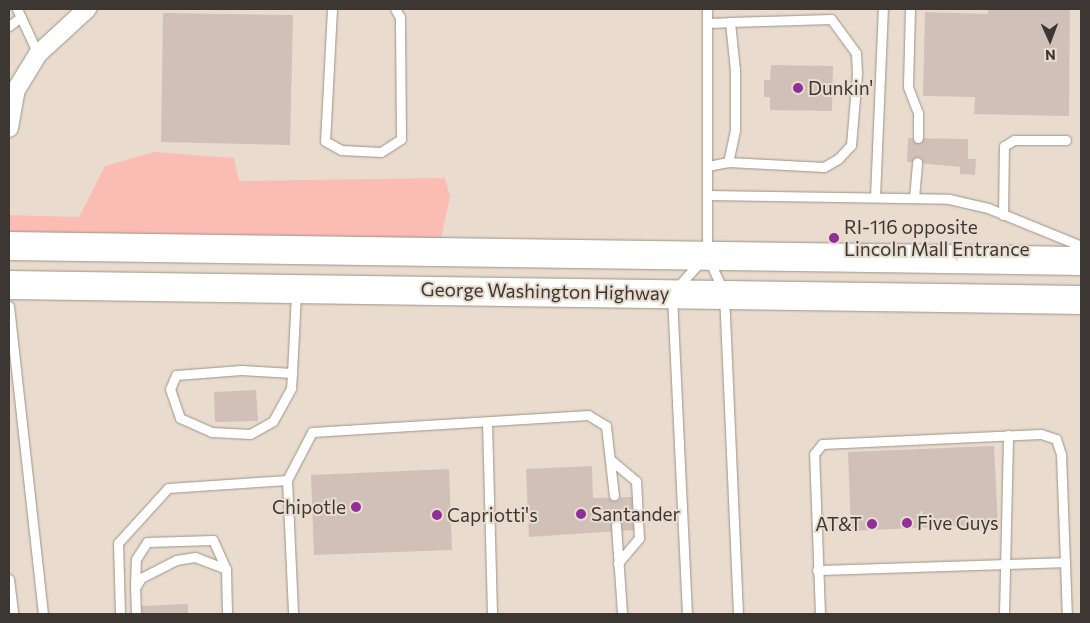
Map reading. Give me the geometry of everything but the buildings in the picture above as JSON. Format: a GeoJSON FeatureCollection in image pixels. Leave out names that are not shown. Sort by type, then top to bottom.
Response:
{"type":"FeatureCollection","features":[{"type":"Feature","properties":{"kind":"main road","name":"George Washington Highway"},"geometry":{"type":"LineString","coordinates":[[9,246],[1081,261]]}},
{"type":"Feature","properties":{"kind":"main road","name":"George Washington Highway"},"geometry":{"type":"LineString","coordinates":[[9,285],[672,293],[724,292],[1081,300]]}},
{"type":"Feature","properties":{"kind":"street"},"geometry":{"type":"LineString","coordinates":[[9,128],[16,90],[38,54],[87,9]]}},
{"type":"Feature","properties":{"kind":"lane"},"geometry":{"type":"LineString","coordinates":[[332,9],[325,141],[341,150],[381,152],[401,139],[400,17],[395,9]]}},
{"type":"Feature","properties":{"kind":"lane"},"geometry":{"type":"LineString","coordinates":[[707,9],[707,255],[724,292],[738,614]]}},
{"type":"Feature","properties":{"kind":"lane"},"geometry":{"type":"LineString","coordinates":[[876,197],[883,9]]}},
{"type":"Feature","properties":{"kind":"lane"},"geometry":{"type":"LineString","coordinates":[[910,9],[908,87],[918,113],[918,138]]}},
{"type":"Feature","properties":{"kind":"lane"},"geometry":{"type":"LineString","coordinates":[[9,26],[19,13],[38,54]]}},
{"type":"Feature","properties":{"kind":"lane"},"geometry":{"type":"LineString","coordinates":[[707,23],[831,19],[856,53],[851,145],[838,159],[824,167],[728,162],[708,166]]}},
{"type":"Feature","properties":{"kind":"lane"},"geometry":{"type":"LineString","coordinates":[[728,162],[735,130],[730,22]]}},
{"type":"Feature","properties":{"kind":"lane"},"geometry":{"type":"LineString","coordinates":[[1003,214],[1004,146],[1014,140],[1066,140]]}},
{"type":"Feature","properties":{"kind":"lane"},"geometry":{"type":"LineString","coordinates":[[914,198],[917,162]]}},
{"type":"Feature","properties":{"kind":"lane"},"geometry":{"type":"LineString","coordinates":[[708,195],[876,197],[962,201],[1003,214],[1081,246]]}},
{"type":"Feature","properties":{"kind":"lane"},"geometry":{"type":"LineString","coordinates":[[687,614],[672,293],[707,255]]}},
{"type":"Feature","properties":{"kind":"lane"},"geometry":{"type":"LineString","coordinates":[[292,373],[241,370],[176,375],[170,389],[180,418],[212,432],[250,434],[273,421],[291,388],[292,373],[296,288]]}},
{"type":"Feature","properties":{"kind":"lane"},"geometry":{"type":"LineString","coordinates":[[9,306],[43,614]]}},
{"type":"Feature","properties":{"kind":"lane"},"geometry":{"type":"LineString","coordinates":[[293,614],[287,480],[312,432],[588,415],[606,426],[612,461],[614,496]]}},
{"type":"Feature","properties":{"kind":"lane"},"geometry":{"type":"LineString","coordinates":[[487,422],[492,614]]}},
{"type":"Feature","properties":{"kind":"lane"},"geometry":{"type":"LineString","coordinates":[[1004,614],[1007,564],[1008,435]]}},
{"type":"Feature","properties":{"kind":"lane"},"geometry":{"type":"LineString","coordinates":[[820,614],[814,454],[822,444],[1008,435],[1056,439],[1061,454],[1067,614]]}},
{"type":"Feature","properties":{"kind":"lane"},"geometry":{"type":"LineString","coordinates":[[612,461],[636,481],[639,538],[618,563]]}},
{"type":"Feature","properties":{"kind":"lane"},"geometry":{"type":"LineString","coordinates":[[120,614],[118,543],[168,488],[287,480]]}},
{"type":"Feature","properties":{"kind":"lane"},"geometry":{"type":"LineString","coordinates":[[616,525],[622,614]]}},
{"type":"Feature","properties":{"kind":"lane"},"geometry":{"type":"LineString","coordinates":[[136,614],[136,559],[147,542],[213,540],[226,569],[227,614]]}},
{"type":"Feature","properties":{"kind":"lane"},"geometry":{"type":"LineString","coordinates":[[135,588],[141,578],[176,560],[196,558],[226,569]]}},
{"type":"Feature","properties":{"kind":"lane"},"geometry":{"type":"LineString","coordinates":[[817,570],[1065,562]]}},
{"type":"Feature","properties":{"kind":"lane"},"geometry":{"type":"LineString","coordinates":[[9,579],[13,614]]}},
{"type":"Feature","properties":{"kind":"shaded area"},"geometry":{"type":"Polygon","coordinates":[[[154,152],[234,158],[239,181],[445,178],[450,197],[440,243],[9,239],[9,215],[79,217],[105,166],[154,152]]]}},
{"type":"Feature","properties":{"kind":"place","name":"Dunkin'"},"geometry":{"type":"Point","coordinates":[798,88]}},
{"type":"Feature","properties":{"kind":"place","name":"RI-116 opposite Lincoln Mall Entrance"},"geometry":{"type":"Point","coordinates":[834,238]}},
{"type":"Feature","properties":{"kind":"place","name":"Chipotle"},"geometry":{"type":"Point","coordinates":[356,507]}},
{"type":"Feature","properties":{"kind":"place","name":"Santander"},"geometry":{"type":"Point","coordinates":[581,514]}},
{"type":"Feature","properties":{"kind":"place","name":"Capriotti's"},"geometry":{"type":"Point","coordinates":[437,515]}},
{"type":"Feature","properties":{"kind":"place","name":"Five Guys"},"geometry":{"type":"Point","coordinates":[907,523]}},
{"type":"Feature","properties":{"kind":"place","name":"AT&T"},"geometry":{"type":"Point","coordinates":[872,524]}}]}
